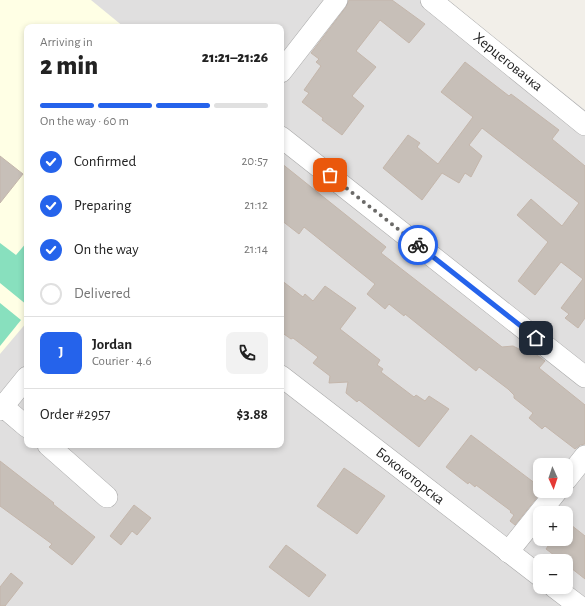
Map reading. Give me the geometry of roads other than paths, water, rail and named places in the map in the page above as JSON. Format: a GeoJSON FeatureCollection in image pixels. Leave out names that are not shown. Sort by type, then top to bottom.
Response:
{"type":"FeatureCollection","features":[{"type":"Feature","properties":{"kind":"street"},"geometry":{"type":"LineString","coordinates":[[284,68],[337,0]]}},
{"type":"Feature","properties":{"kind":"street","name":"Херцеговачка"},"geometry":{"type":"LineString","coordinates":[[431,0],[585,125]]}},
{"type":"Feature","properties":{"kind":"street"},"geometry":{"type":"LineString","coordinates":[[284,139],[585,377]]}},
{"type":"Feature","properties":{"kind":"street","name":"Бококоторска"},"geometry":{"type":"LineString","coordinates":[[284,378],[533,571]]}},
{"type":"Feature","properties":{"kind":"street"},"geometry":{"type":"LineString","coordinates":[[24,380],[1,407],[24,425]]}},
{"type":"Feature","properties":{"kind":"street"},"geometry":{"type":"LineString","coordinates":[[51,448],[107,497]]}},
{"type":"Feature","properties":{"kind":"street"},"geometry":{"type":"LineString","coordinates":[[573,471],[585,456]]}},
{"type":"Feature","properties":{"kind":"street"},"geometry":{"type":"LineString","coordinates":[[508,552],[551,498]]}},
{"type":"Feature","properties":{"kind":"street"},"geometry":{"type":"LineString","coordinates":[[563,594],[579,606]]}}]}
